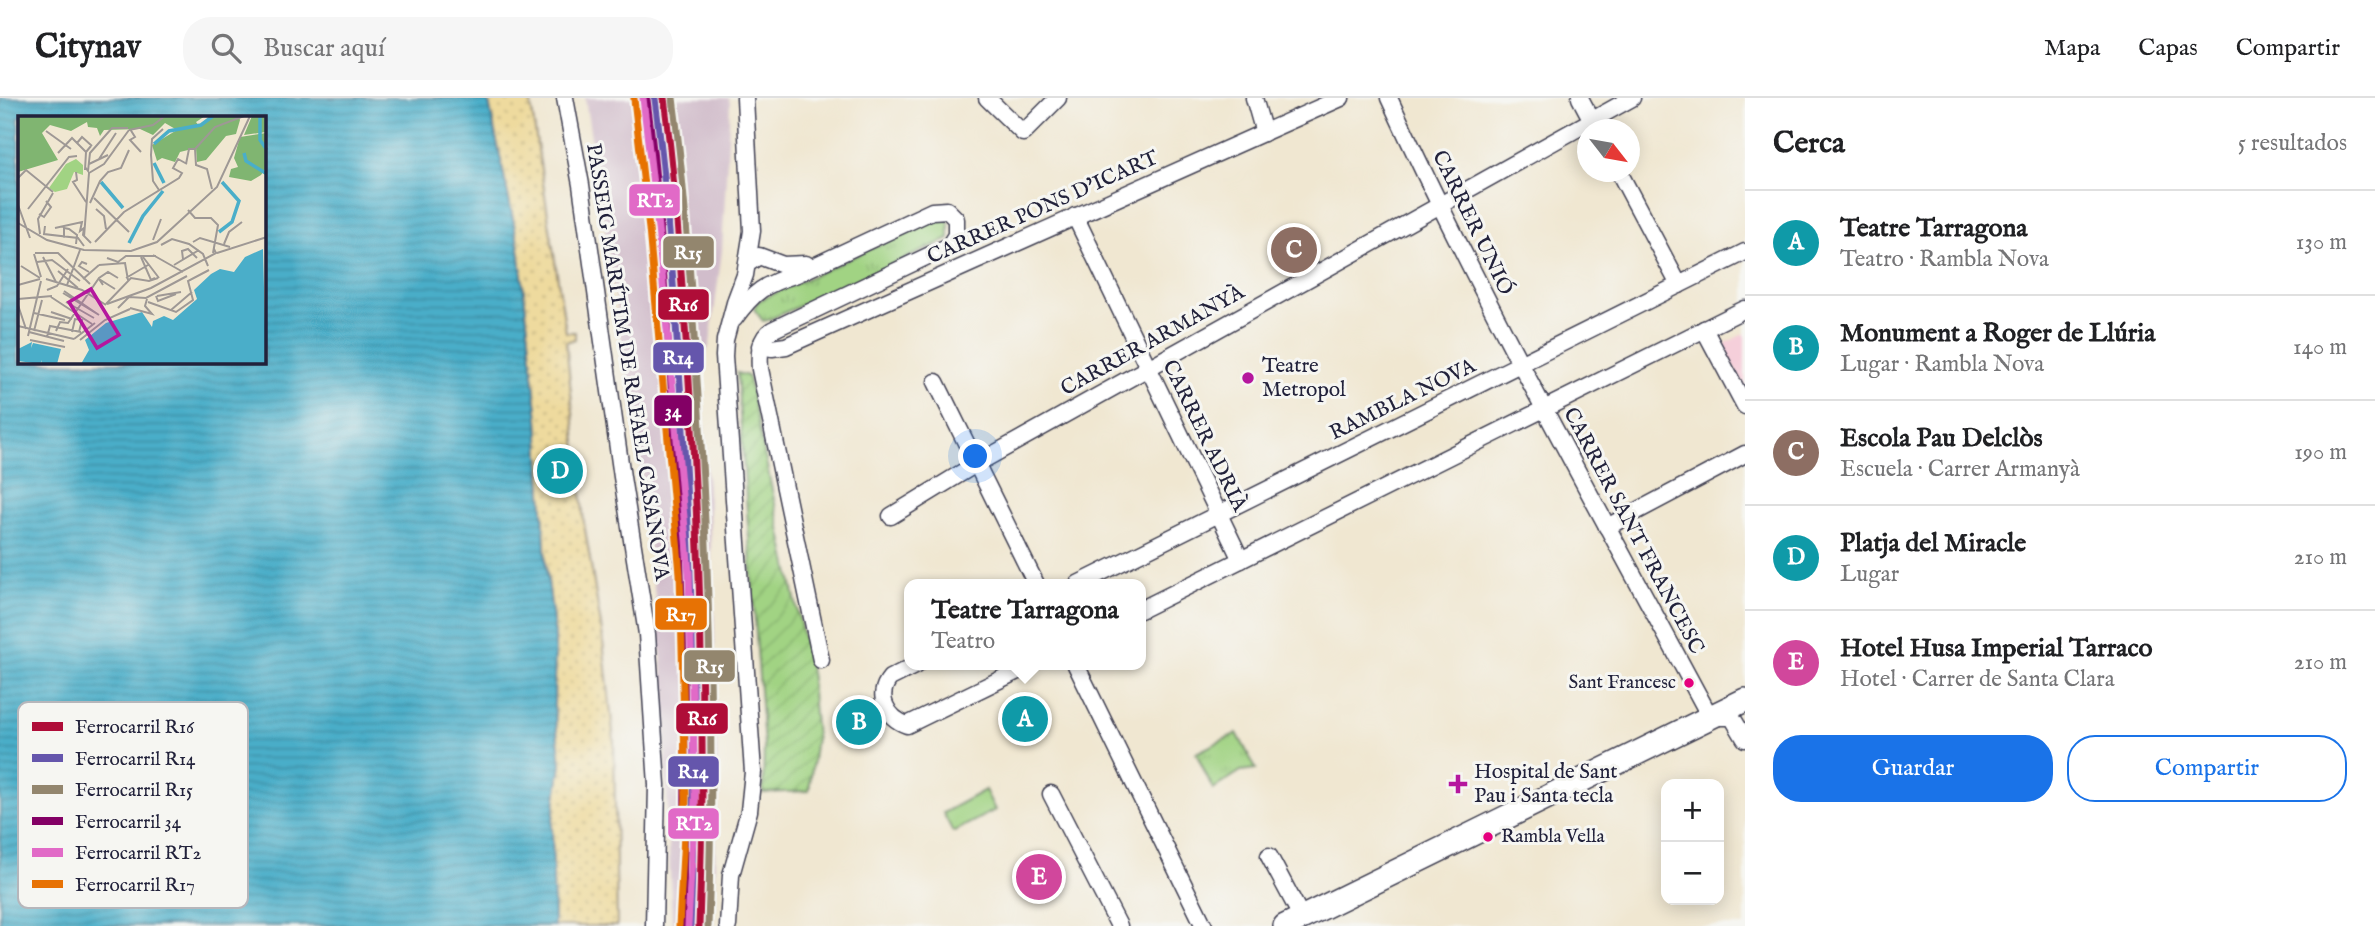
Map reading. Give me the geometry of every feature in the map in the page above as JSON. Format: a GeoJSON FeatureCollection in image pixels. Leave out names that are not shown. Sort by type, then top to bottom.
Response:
{"type":"FeatureCollection","features":[{"type":"Feature","properties":{"kind":"main road"},"geometry":{"type":"LineString","coordinates":[[1298,923],[1733,711],[1728,702],[1745,695]]}},
{"type":"Feature","properties":{"kind":"street","name":"PASSEIG MARÍTIM DE RAFAEL CASANOVA"},"geometry":{"type":"LineString","coordinates":[[565,98],[585,212],[647,634],[657,785],[654,926]]}},
{"type":"Feature","properties":{"kind":"street"},"geometry":{"type":"LineString","coordinates":[[728,926],[731,875],[750,811],[752,742],[724,356],[729,326],[746,270],[752,230],[746,98]]}},
{"type":"Feature","properties":{"kind":"street"},"geometry":{"type":"LineString","coordinates":[[986,98],[1023,133],[1058,98]]}},
{"type":"Feature","properties":{"kind":"street"},"geometry":{"type":"LineString","coordinates":[[1254,98],[1264,133]]}},
{"type":"Feature","properties":{"kind":"street","name":"CARRER PONS D'ICART"},"geometry":{"type":"LineString","coordinates":[[764,339],[776,348],[786,346],[1341,98]]}},
{"type":"Feature","properties":{"kind":"street","name":"CARRER UNIÓ"},"geometry":{"type":"LineString","coordinates":[[1389,98],[1438,206],[1520,365]]}},
{"type":"Feature","properties":{"kind":"street"},"geometry":{"type":"LineString","coordinates":[[1580,98],[1591,119]]}},
{"type":"Feature","properties":{"kind":"street","name":"CARRER ARMANYÀ"},"geometry":{"type":"LineString","coordinates":[[1602,119],[1632,98]]}},
{"type":"Feature","properties":{"kind":"street","name":"CARRER ARMANYÀ"},"geometry":{"type":"LineString","coordinates":[[891,516],[976,464],[1438,206],[1577,134]]}},
{"type":"Feature","properties":{"kind":"street"},"geometry":{"type":"LineString","coordinates":[[1624,182],[1679,285]]}},
{"type":"Feature","properties":{"kind":"street"},"geometry":{"type":"LineString","coordinates":[[729,326],[746,301],[769,284],[797,274],[932,211],[947,210],[956,219],[956,235],[943,250],[764,339],[759,359],[762,382],[821,660]]}},
{"type":"Feature","properties":{"kind":"street","name":"CARRER ADRIÀ"},"geometry":{"type":"LineString","coordinates":[[1076,216],[1241,559]]}},
{"type":"Feature","properties":{"kind":"street"},"geometry":{"type":"LineString","coordinates":[[752,230],[776,271],[769,284]]}},
{"type":"Feature","properties":{"kind":"street","name":"RAMBLA NOVA"},"geometry":{"type":"LineString","coordinates":[[1089,579],[1745,252]]}},
{"type":"Feature","properties":{"kind":"street"},"geometry":{"type":"LineString","coordinates":[[769,284],[750,284],[746,270],[754,257],[792,266],[818,262]]}},
{"type":"Feature","properties":{"kind":"street"},"geometry":{"type":"LineString","coordinates":[[1146,607],[1745,310]]}},
{"type":"Feature","properties":{"kind":"street"},"geometry":{"type":"LineString","coordinates":[[1704,330],[1745,406]]}},
{"type":"Feature","properties":{"kind":"street","name":"CARRER SANT FRANCESC"},"geometry":{"type":"LineString","coordinates":[[1520,365],[1607,527],[1733,711],[1745,739]]}},
{"type":"Feature","properties":{"kind":"street"},"geometry":{"type":"LineString","coordinates":[[936,382],[1034,579]]}},
{"type":"Feature","properties":{"kind":"street"},"geometry":{"type":"LineString","coordinates":[[1607,527],[1745,454]]}},
{"type":"Feature","properties":{"kind":"street"},"geometry":{"type":"LineString","coordinates":[[906,670],[890,678],[883,694],[887,711],[893,718],[906,724],[919,721],[1020,670]]}},
{"type":"Feature","properties":{"kind":"street"},"geometry":{"type":"LineString","coordinates":[[1078,670],[1204,926]]}},
{"type":"Feature","properties":{"kind":"street"},"geometry":{"type":"LineString","coordinates":[[1051,794],[1119,926]]}},
{"type":"Feature","properties":{"kind":"street"},"geometry":{"type":"LineString","coordinates":[[1269,856],[1298,923]]}},
{"type":"Feature","properties":{"kind":"shaded area"},"geometry":{"type":"Polygon","coordinates":[[[585,98],[729,98],[730,104],[722,251],[710,344],[701,366],[714,601],[718,778],[713,926],[672,926],[662,663],[641,467],[585,98]]]}},
{"type":"Feature","properties":{"kind":"shaded area"},"geometry":{"type":"Polygon","coordinates":[[[1745,333],[1745,388],[1722,345],[1745,333]]]}},
{"type":"Feature","properties":{"kind":"green space"},"geometry":{"type":"Polygon","coordinates":[[[943,218],[949,222],[949,239],[768,320],[763,321],[754,309],[758,301],[935,219],[943,218]]]}},
{"type":"Feature","properties":{"kind":"green space"},"geometry":{"type":"Polygon","coordinates":[[[737,373],[748,376],[810,670],[816,737],[809,791],[763,793],[764,746],[737,373]]]}},
{"type":"Feature","properties":{"kind":"green space"},"geometry":{"type":"Polygon","coordinates":[[[859,708],[869,712],[873,722],[869,732],[859,736],[849,732],[845,722],[849,712],[859,708]]]}},
{"type":"Feature","properties":{"kind":"green space"},"geometry":{"type":"Polygon","coordinates":[[[1237,733],[1256,769],[1241,771],[1213,789],[1196,753],[1237,733]]]}},
{"type":"Feature","properties":{"kind":"green space"},"geometry":{"type":"Polygon","coordinates":[[[985,790],[995,810],[953,832],[943,813],[985,790]]]}},
{"type":"Feature","properties":{"kind":"sand"},"geometry":{"type":"Polygon","coordinates":[[[488,98],[530,98],[566,332],[575,332],[575,339],[566,342],[584,523],[602,632],[614,741],[617,926],[554,926],[552,826],[561,764],[554,706],[555,636],[546,565],[538,419],[519,248],[488,98]]]}},
{"type":"Feature","properties":{"kind":"water"},"geometry":{"type":"Polygon","coordinates":[[[0,98],[488,98],[519,248],[538,419],[546,565],[555,636],[554,706],[561,764],[552,826],[554,926],[0,926],[0,98]]]}},
{"type":"Feature","properties":{"kind":"rail line","name":"RT2"},"geometry":{"type":"LineString","coordinates":[[643,98],[658,228],[689,573],[695,798],[688,926]]}},
{"type":"Feature","properties":{"kind":"rail line","name":"R16"},"geometry":{"type":"LineString","coordinates":[[664,98],[678,232],[696,506],[702,716],[699,926]]}},
{"type":"Feature","properties":{"kind":"rail line","name":"R15"},"geometry":{"type":"LineString","coordinates":[[673,98],[689,266],[701,436],[707,576],[711,716],[708,926]]}},
{"type":"Feature","properties":{"kind":"rail line","name":"R17"},"geometry":{"type":"LineString","coordinates":[[634,99],[649,229],[680,574],[686,798],[679,926]]}},
{"type":"Feature","properties":{"kind":"rail line","name":"R14"},"geometry":{"type":"LineString","coordinates":[[655,99],[672,268],[690,577],[693,717],[690,926]]}},
{"type":"Feature","properties":{"kind":"rail line","name":"34"},"geometry":{"type":"LineString","coordinates":[[647,100],[663,268],[681,578],[685,717],[682,925]]}},
{"type":"Feature","properties":{"kind":"place","name":"Escola Pau Delclòs"},"geometry":{"type":"Point","coordinates":[1294,250]}},
{"type":"Feature","properties":{"kind":"place","name":"Teatre Metropol"},"geometry":{"type":"Point","coordinates":[1248,378]}},
{"type":"Feature","properties":{"kind":"place","name":"Platja del Miracle"},"geometry":{"type":"Point","coordinates":[560,471]}},
{"type":"Feature","properties":{"kind":"place","name":"Sant Francesc"},"geometry":{"type":"Point","coordinates":[1689,683]}},
{"type":"Feature","properties":{"kind":"place","name":"Teatre Tarragona"},"geometry":{"type":"Point","coordinates":[1025,719]}},
{"type":"Feature","properties":{"kind":"place","name":"Monument a Roger de Llúria"},"geometry":{"type":"Point","coordinates":[859,722]}},
{"type":"Feature","properties":{"kind":"place","name":"Hospital de Sant Pau i Santa tecla"},"geometry":{"type":"Point","coordinates":[1458,784]}},
{"type":"Feature","properties":{"kind":"place","name":"Rambla Vella"},"geometry":{"type":"Point","coordinates":[1488,837]}},
{"type":"Feature","properties":{"kind":"place","name":"Hotel Husa Imperial Tarraco"},"geometry":{"type":"Point","coordinates":[1039,877]}}]}
